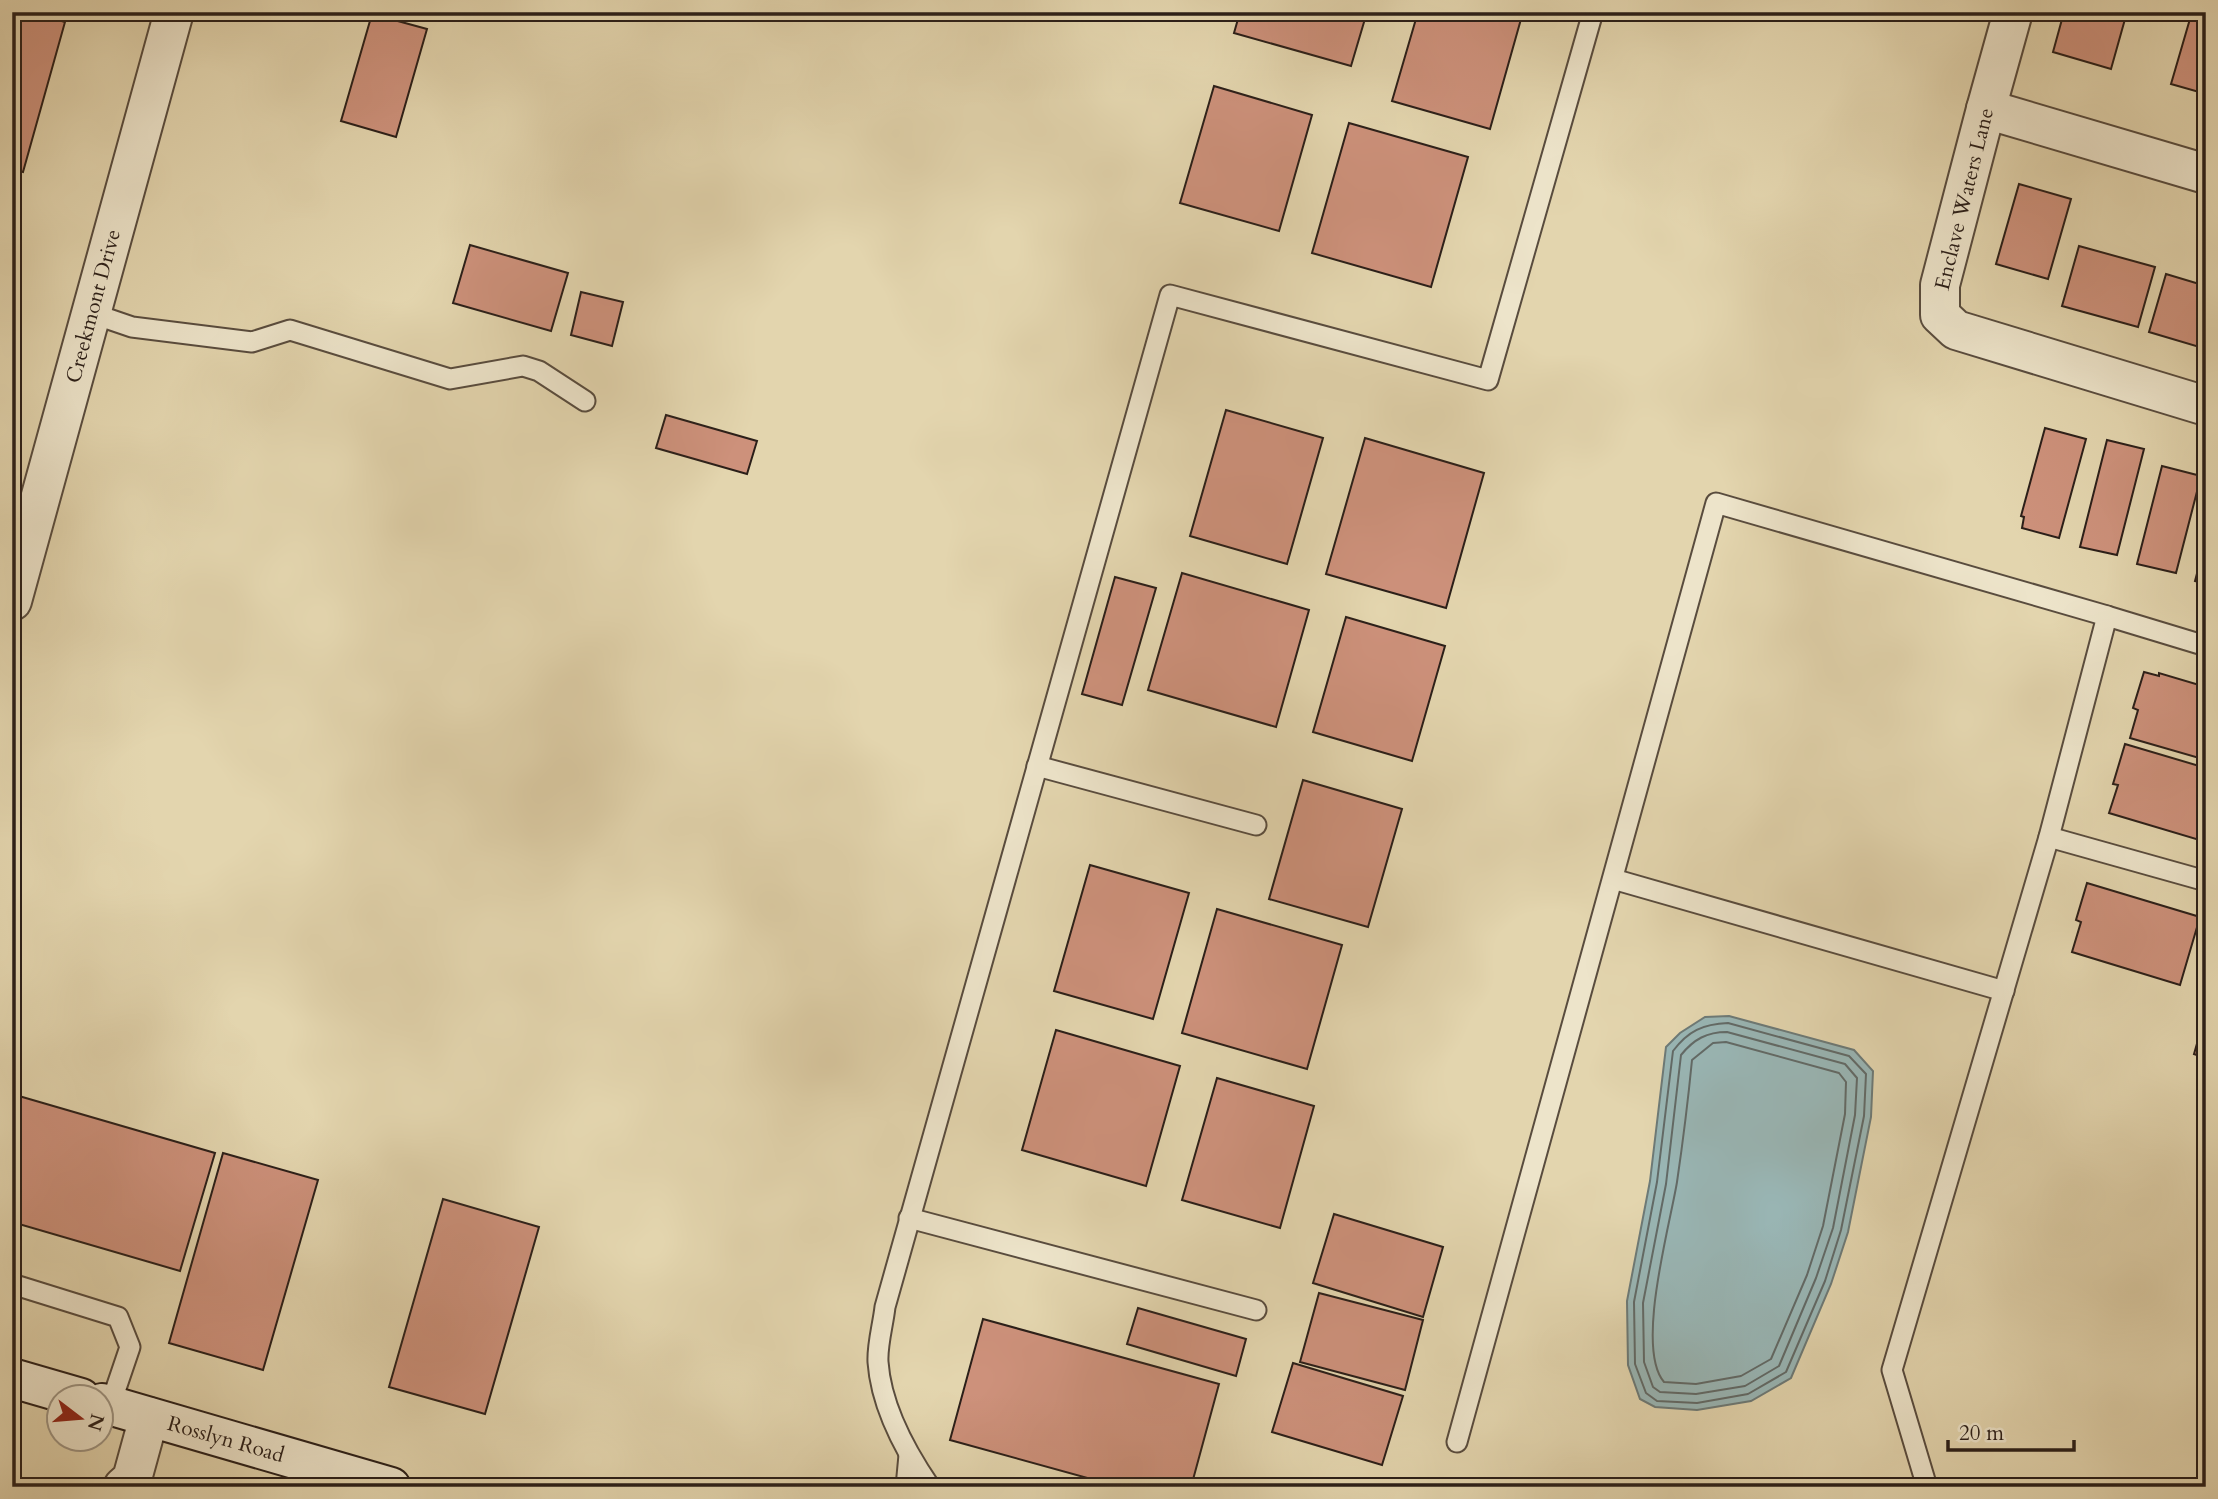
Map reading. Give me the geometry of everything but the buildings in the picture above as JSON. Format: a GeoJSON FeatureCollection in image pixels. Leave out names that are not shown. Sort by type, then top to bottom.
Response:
{"type":"FeatureCollection","features":[{"type":"Feature","properties":{"kind":"street","name":"Creekmont Drive"},"geometry":{"type":"LineString","coordinates":[[12,601],[174,12]]}},
{"type":"Feature","properties":{"kind":"street","name":"Enclave Waters Lane"},"geometry":{"type":"LineString","coordinates":[[2013,12],[1940,285],[1940,315],[1956,330],[2206,406]]}},
{"type":"Feature","properties":{"kind":"street"},"geometry":{"type":"LineString","coordinates":[[1986,109],[2206,174]]}},
{"type":"Feature","properties":{"kind":"street","name":"Rosslyn Road"},"geometry":{"type":"LineString","coordinates":[[12,1377],[46,1387]]}},
{"type":"Feature","properties":{"kind":"street","name":"Rosslyn Road"},"geometry":{"type":"LineString","coordinates":[[116,1407],[391,1487]]}},
{"type":"Feature","properties":{"kind":"street"},"geometry":{"type":"LineString","coordinates":[[130,1484],[149,1417]]}},
{"type":"Feature","properties":{"kind":"lane"},"geometry":{"type":"LineString","coordinates":[[930,1487],[909,1455],[887,1405],[878,1362],[885,1307],[1170,295],[1488,380],[1593,12]]}},
{"type":"Feature","properties":{"kind":"lane"},"geometry":{"type":"LineString","coordinates":[[91,313],[132,327],[252,342],[290,330],[450,379],[523,366],[540,371],[585,401]]}},
{"type":"Feature","properties":{"kind":"lane"},"geometry":{"type":"LineString","coordinates":[[1457,1442],[1716,503],[2206,646]]}},
{"type":"Feature","properties":{"kind":"lane"},"geometry":{"type":"LineString","coordinates":[[1927,1487],[1892,1370],[2049,837],[2107,615]]}},
{"type":"Feature","properties":{"kind":"lane"},"geometry":{"type":"LineString","coordinates":[[1037,766],[1256,825]]}},
{"type":"Feature","properties":{"kind":"lane"},"geometry":{"type":"LineString","coordinates":[[2049,837],[2206,881]]}},
{"type":"Feature","properties":{"kind":"lane"},"geometry":{"type":"LineString","coordinates":[[1613,879],[2004,991]]}},
{"type":"Feature","properties":{"kind":"lane"},"geometry":{"type":"LineString","coordinates":[[909,1219],[1256,1310]]}},
{"type":"Feature","properties":{"kind":"lane"},"geometry":{"type":"LineString","coordinates":[[12,1284],[118,1317],[130,1347],[108,1384]]}},
{"type":"Feature","properties":{"kind":"lane"},"geometry":{"type":"LineString","coordinates":[[906,1487],[909,1455]]}},
{"type":"Feature","properties":{"kind":"water"},"geometry":{"type":"Polygon","coordinates":[[[1729,1016],[1854,1050],[1873,1071],[1871,1117],[1848,1232],[1831,1284],[1791,1378],[1751,1401],[1697,1410],[1655,1407],[1640,1399],[1628,1365],[1627,1301],[1650,1181],[1666,1047],[1680,1033],[1705,1017],[1729,1016]]]}}]}
